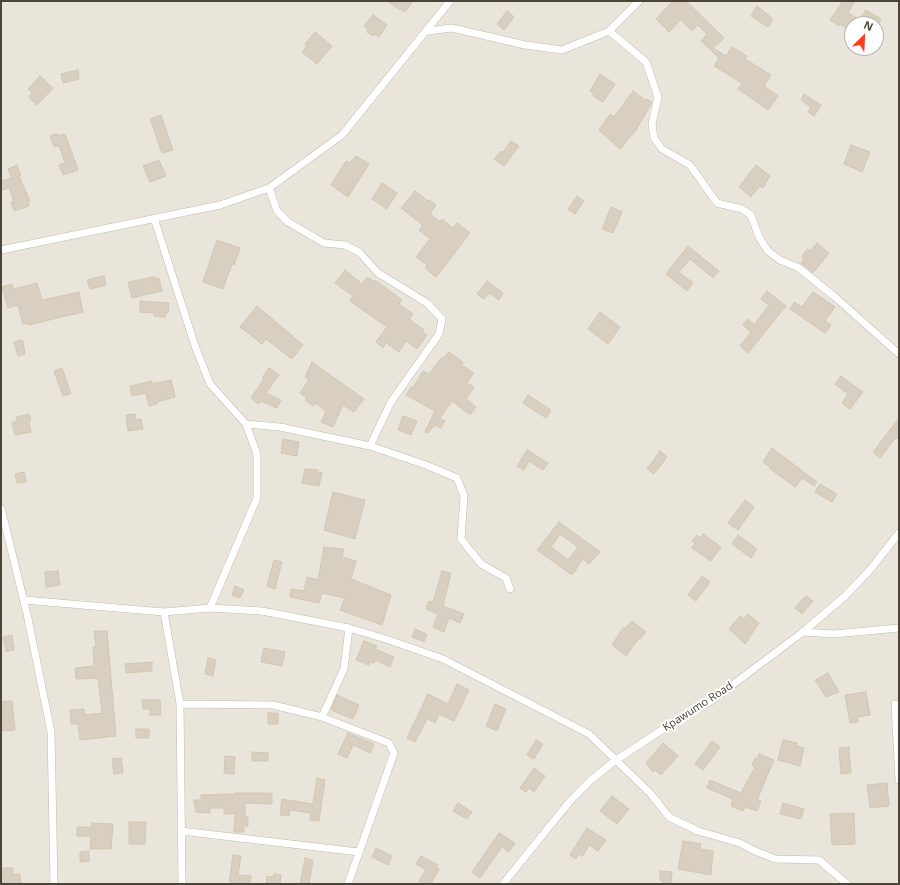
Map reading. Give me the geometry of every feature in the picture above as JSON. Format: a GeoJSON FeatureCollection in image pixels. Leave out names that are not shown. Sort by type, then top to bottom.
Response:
{"type":"FeatureCollection","features":[{"type":"Feature","properties":{"kind":"street"},"geometry":{"type":"LineString","coordinates":[[1,250],[220,205],[269,188],[342,135],[428,31],[450,1]]}},
{"type":"Feature","properties":{"kind":"street"},"geometry":{"type":"LineString","coordinates":[[428,31],[452,28],[525,45],[562,50],[609,31],[639,1]]}},
{"type":"Feature","properties":{"kind":"street"},"geometry":{"type":"LineString","coordinates":[[609,31],[646,62],[658,97],[652,124],[654,138],[662,150],[690,165],[717,203],[742,209],[751,215],[759,237],[768,251],[780,260],[798,268],[835,297],[899,354]]}},
{"type":"Feature","properties":{"kind":"street"},"geometry":{"type":"LineString","coordinates":[[269,188],[277,210],[288,222],[324,243],[345,245],[359,252],[378,273],[427,304],[442,319],[440,334],[391,402],[370,446]]}},
{"type":"Feature","properties":{"kind":"street"},"geometry":{"type":"LineString","coordinates":[[154,218],[195,346],[210,384],[246,424],[257,454],[257,498],[210,608]]}},
{"type":"Feature","properties":{"kind":"street"},"geometry":{"type":"LineString","coordinates":[[246,424],[280,427],[370,446],[426,465],[456,478],[464,496],[461,539],[481,564],[506,578],[510,588]]}},
{"type":"Feature","properties":{"kind":"street"},"geometry":{"type":"LineString","coordinates":[[1,508],[24,600],[51,732],[54,884]]}},
{"type":"Feature","properties":{"kind":"street","name":"Kpawumo Road"},"geometry":{"type":"LineString","coordinates":[[503,884],[570,801],[591,780],[616,760],[677,720],[711,701],[803,632],[845,596],[864,576],[899,533]]}},
{"type":"Feature","properties":{"kind":"street"},"geometry":{"type":"LineString","coordinates":[[24,600],[164,612],[210,608],[262,611],[349,628],[443,659],[589,734],[650,793],[669,817],[698,831],[740,843],[776,859],[819,860],[847,884]]}},
{"type":"Feature","properties":{"kind":"street"},"geometry":{"type":"LineString","coordinates":[[164,612],[180,704],[180,831],[182,884]]}},
{"type":"Feature","properties":{"kind":"street"},"geometry":{"type":"LineString","coordinates":[[322,718],[344,669],[349,628]]}},
{"type":"Feature","properties":{"kind":"street"},"geometry":{"type":"LineString","coordinates":[[803,632],[834,634],[899,628]]}},
{"type":"Feature","properties":{"kind":"street"},"geometry":{"type":"LineString","coordinates":[[180,704],[273,705],[322,718],[389,743],[394,753],[348,884]]}},
{"type":"Feature","properties":{"kind":"street"},"geometry":{"type":"LineString","coordinates":[[895,704],[899,780]]}},
{"type":"Feature","properties":{"kind":"street"},"geometry":{"type":"LineString","coordinates":[[180,831],[359,852]]}},
{"type":"Feature","properties":{"kind":"shaded area"},"geometry":{"type":"Polygon","coordinates":[[[1,1],[899,1],[899,884],[1,884],[1,1]]]}},
{"type":"Feature","properties":{"kind":"building"},"geometry":{"type":"Polygon","coordinates":[[[387,1],[413,1],[405,12],[387,1]]]}},
{"type":"Feature","properties":{"kind":"building"},"geometry":{"type":"Polygon","coordinates":[[[673,1],[686,1],[724,38],[713,48],[726,56],[732,47],[747,56],[745,59],[771,75],[764,86],[778,96],[768,110],[738,89],[742,83],[714,66],[719,58],[701,41],[707,34],[698,25],[692,31],[681,20],[669,32],[656,19],[673,1]]]}},
{"type":"Feature","properties":{"kind":"building"},"geometry":{"type":"Polygon","coordinates":[[[843,1],[855,1],[848,12],[853,16],[844,16],[844,27],[840,24],[839,26],[830,20],[843,1]]]}},
{"type":"Feature","properties":{"kind":"building"},"geometry":{"type":"Polygon","coordinates":[[[757,6],[773,19],[768,27],[751,16],[757,6]]]}},
{"type":"Feature","properties":{"kind":"building"},"geometry":{"type":"Polygon","coordinates":[[[866,10],[876,16],[862,16],[866,10]]]}},
{"type":"Feature","properties":{"kind":"building"},"geometry":{"type":"Polygon","coordinates":[[[507,11],[514,17],[504,30],[497,24],[507,11]]]}},
{"type":"Feature","properties":{"kind":"building"},"geometry":{"type":"Polygon","coordinates":[[[373,15],[387,25],[379,37],[375,34],[373,36],[367,32],[368,29],[364,26],[373,15]]]}},
{"type":"Feature","properties":{"kind":"building"},"geometry":{"type":"Polygon","coordinates":[[[315,32],[332,46],[317,64],[302,52],[307,46],[305,44],[315,32]]]}},
{"type":"Feature","properties":{"kind":"building"},"geometry":{"type":"Polygon","coordinates":[[[78,70],[79,79],[63,83],[61,74],[78,70]]]}},
{"type":"Feature","properties":{"kind":"building"},"geometry":{"type":"Polygon","coordinates":[[[600,74],[615,84],[603,102],[593,96],[594,94],[590,91],[600,74]]]}},
{"type":"Feature","properties":{"kind":"building"},"geometry":{"type":"Polygon","coordinates":[[[40,76],[53,88],[37,105],[30,99],[29,96],[32,93],[28,89],[40,76]]]}},
{"type":"Feature","properties":{"kind":"building"},"geometry":{"type":"Polygon","coordinates":[[[633,91],[645,100],[647,99],[652,102],[636,130],[620,149],[599,130],[610,114],[614,117],[633,91]]]}},
{"type":"Feature","properties":{"kind":"building"},"geometry":{"type":"Polygon","coordinates":[[[804,94],[821,105],[814,116],[808,112],[811,107],[801,100],[804,94]]]}},
{"type":"Feature","properties":{"kind":"building"},"geometry":{"type":"Polygon","coordinates":[[[161,115],[173,150],[162,153],[150,119],[161,115]]]}},
{"type":"Feature","properties":{"kind":"building"},"geometry":{"type":"Polygon","coordinates":[[[57,134],[58,136],[65,134],[78,170],[63,175],[59,165],[65,163],[59,146],[54,147],[50,136],[57,134]]]}},
{"type":"Feature","properties":{"kind":"building"},"geometry":{"type":"Polygon","coordinates":[[[511,141],[519,146],[504,166],[494,159],[501,151],[503,152],[511,141]]]}},
{"type":"Feature","properties":{"kind":"building"},"geometry":{"type":"Polygon","coordinates":[[[851,145],[870,152],[862,172],[844,164],[851,145]]]}},
{"type":"Feature","properties":{"kind":"building"},"geometry":{"type":"Polygon","coordinates":[[[356,156],[369,164],[348,197],[331,185],[346,161],[349,163],[356,156]]]}},
{"type":"Feature","properties":{"kind":"building"},"geometry":{"type":"Polygon","coordinates":[[[159,160],[166,176],[150,182],[143,166],[159,160]]]}},
{"type":"Feature","properties":{"kind":"building"},"geometry":{"type":"Polygon","coordinates":[[[17,165],[21,175],[19,176],[30,201],[28,202],[29,206],[14,211],[11,202],[14,201],[9,188],[2,190],[1,181],[12,178],[8,169],[17,165]]]}},
{"type":"Feature","properties":{"kind":"building"},"geometry":{"type":"Polygon","coordinates":[[[756,165],[770,176],[763,188],[760,186],[751,197],[739,187],[756,165]]]}},
{"type":"Feature","properties":{"kind":"building"},"geometry":{"type":"Polygon","coordinates":[[[382,183],[397,193],[387,209],[372,199],[382,183]]]}},
{"type":"Feature","properties":{"kind":"building"},"geometry":{"type":"Polygon","coordinates":[[[415,191],[436,205],[430,214],[440,222],[442,219],[453,228],[457,223],[470,233],[436,277],[425,268],[427,265],[416,257],[430,239],[419,230],[423,225],[401,208],[415,191]]]}},
{"type":"Feature","properties":{"kind":"building"},"geometry":{"type":"Polygon","coordinates":[[[577,196],[584,201],[575,214],[568,209],[577,196]]]}},
{"type":"Feature","properties":{"kind":"building"},"geometry":{"type":"Polygon","coordinates":[[[611,207],[622,212],[613,233],[602,229],[611,207]]]}},
{"type":"Feature","properties":{"kind":"building"},"geometry":{"type":"Polygon","coordinates":[[[217,240],[240,248],[234,265],[232,264],[223,289],[203,282],[217,240]]]}},
{"type":"Feature","properties":{"kind":"building"},"geometry":{"type":"Polygon","coordinates":[[[817,243],[829,253],[813,273],[801,263],[804,259],[802,257],[807,249],[810,251],[817,243]]]}},
{"type":"Feature","properties":{"kind":"building"},"geometry":{"type":"Polygon","coordinates":[[[688,246],[719,271],[713,278],[690,259],[679,272],[693,283],[687,291],[666,274],[688,246]]]}},
{"type":"Feature","properties":{"kind":"building"},"geometry":{"type":"Polygon","coordinates":[[[345,270],[362,284],[367,277],[374,281],[375,280],[402,300],[399,304],[413,314],[409,319],[424,330],[423,332],[427,335],[417,349],[406,341],[399,352],[386,343],[383,348],[376,342],[387,327],[350,301],[353,296],[335,283],[345,270]]]}},
{"type":"Feature","properties":{"kind":"building"},"geometry":{"type":"Polygon","coordinates":[[[104,276],[106,285],[90,289],[87,280],[104,276]]]}},
{"type":"Feature","properties":{"kind":"building"},"geometry":{"type":"Polygon","coordinates":[[[154,277],[154,279],[159,278],[162,291],[132,298],[128,282],[154,277]]]}},
{"type":"Feature","properties":{"kind":"building"},"geometry":{"type":"Polygon","coordinates":[[[487,281],[503,293],[499,300],[489,293],[484,299],[477,294],[487,281]]]}},
{"type":"Feature","properties":{"kind":"building"},"geometry":{"type":"Polygon","coordinates":[[[37,283],[42,300],[79,292],[83,312],[28,325],[28,323],[23,324],[18,305],[8,308],[2,287],[12,284],[13,289],[37,283]]]}},
{"type":"Feature","properties":{"kind":"building"},"geometry":{"type":"Polygon","coordinates":[[[767,291],[786,306],[748,353],[740,346],[751,332],[743,325],[748,319],[754,325],[769,305],[761,299],[767,291]]]}},
{"type":"Feature","properties":{"kind":"building"},"geometry":{"type":"Polygon","coordinates":[[[813,292],[835,307],[825,321],[831,325],[825,333],[790,309],[794,302],[802,307],[813,292]]]}},
{"type":"Feature","properties":{"kind":"building"},"geometry":{"type":"Polygon","coordinates":[[[140,301],[169,303],[168,313],[166,312],[165,317],[154,316],[154,313],[140,312],[140,301]]]}},
{"type":"Feature","properties":{"kind":"building"},"geometry":{"type":"Polygon","coordinates":[[[257,306],[303,345],[292,359],[266,339],[262,344],[240,327],[257,306]]]}},
{"type":"Feature","properties":{"kind":"building"},"geometry":{"type":"Polygon","coordinates":[[[600,312],[620,327],[608,344],[588,329],[600,312]]]}},
{"type":"Feature","properties":{"kind":"building"},"geometry":{"type":"Polygon","coordinates":[[[21,340],[23,341],[25,354],[18,356],[14,342],[21,340]]]}},
{"type":"Feature","properties":{"kind":"building"},"geometry":{"type":"Polygon","coordinates":[[[449,352],[463,362],[461,365],[474,373],[467,383],[474,387],[466,399],[476,407],[470,415],[452,401],[440,418],[445,421],[441,428],[435,425],[428,433],[425,432],[435,411],[406,395],[411,387],[413,388],[423,371],[429,374],[441,358],[442,359],[449,352]]]}},
{"type":"Feature","properties":{"kind":"building"},"geometry":{"type":"Polygon","coordinates":[[[312,362],[364,399],[354,412],[343,405],[333,427],[321,422],[326,411],[315,403],[313,406],[305,400],[307,398],[300,393],[309,380],[305,377],[312,362]]]}},
{"type":"Feature","properties":{"kind":"building"},"geometry":{"type":"Polygon","coordinates":[[[62,368],[71,394],[63,396],[54,371],[62,368]]]}},
{"type":"Feature","properties":{"kind":"building"},"geometry":{"type":"Polygon","coordinates":[[[269,368],[279,375],[266,393],[281,400],[277,408],[261,401],[258,404],[251,398],[264,379],[262,378],[269,368]]]}},
{"type":"Feature","properties":{"kind":"building"},"geometry":{"type":"Polygon","coordinates":[[[841,376],[863,392],[850,409],[842,403],[848,394],[835,384],[841,376]]]}},
{"type":"Feature","properties":{"kind":"building"},"geometry":{"type":"Polygon","coordinates":[[[171,380],[175,397],[149,406],[146,393],[132,396],[130,386],[152,381],[152,384],[171,380]]]}},
{"type":"Feature","properties":{"kind":"building"},"geometry":{"type":"Polygon","coordinates":[[[528,395],[551,410],[546,418],[523,403],[528,395]]]}},
{"type":"Feature","properties":{"kind":"building"},"geometry":{"type":"Polygon","coordinates":[[[29,414],[31,420],[29,421],[31,432],[15,435],[12,423],[17,421],[16,417],[29,414]]]}},
{"type":"Feature","properties":{"kind":"building"},"geometry":{"type":"Polygon","coordinates":[[[135,414],[136,420],[141,419],[143,429],[128,431],[126,415],[135,414]]]}},
{"type":"Feature","properties":{"kind":"building"},"geometry":{"type":"Polygon","coordinates":[[[403,416],[417,421],[411,435],[398,430],[403,416]]]}},
{"type":"Feature","properties":{"kind":"building"},"geometry":{"type":"Polygon","coordinates":[[[899,418],[899,440],[896,437],[880,458],[873,452],[899,418]]]}},
{"type":"Feature","properties":{"kind":"building"},"geometry":{"type":"Polygon","coordinates":[[[283,439],[299,442],[297,456],[281,453],[283,439]]]}},
{"type":"Feature","properties":{"kind":"building"},"geometry":{"type":"Polygon","coordinates":[[[772,448],[817,482],[814,486],[802,478],[795,487],[769,468],[770,467],[763,462],[772,448]]]}},
{"type":"Feature","properties":{"kind":"building"},"geometry":{"type":"Polygon","coordinates":[[[527,450],[548,463],[543,470],[529,461],[524,470],[517,466],[527,450]]]}},
{"type":"Feature","properties":{"kind":"building"},"geometry":{"type":"Polygon","coordinates":[[[660,451],[667,457],[654,474],[647,469],[660,451]]]}},
{"type":"Feature","properties":{"kind":"building"},"geometry":{"type":"Polygon","coordinates":[[[305,469],[318,470],[317,472],[322,473],[319,486],[302,483],[305,469]]]}},
{"type":"Feature","properties":{"kind":"building"},"geometry":{"type":"Polygon","coordinates":[[[24,472],[26,482],[17,483],[15,474],[24,472]]]}},
{"type":"Feature","properties":{"kind":"building"},"geometry":{"type":"Polygon","coordinates":[[[820,484],[837,494],[832,502],[815,492],[820,484]]]}},
{"type":"Feature","properties":{"kind":"building"},"geometry":{"type":"Polygon","coordinates":[[[333,492],[365,500],[355,539],[324,530],[333,492]]]}},
{"type":"Feature","properties":{"kind":"building"},"geometry":{"type":"Polygon","coordinates":[[[745,500],[754,507],[738,530],[728,523],[745,500]]]}},
{"type":"Feature","properties":{"kind":"building"},"geometry":{"type":"Polygon","coordinates":[[[559,522],[600,552],[589,564],[583,559],[572,575],[537,550],[559,522]],[[560,534],[551,547],[568,560],[578,547],[560,534]]]}},
{"type":"Feature","properties":{"kind":"building"},"geometry":{"type":"Polygon","coordinates":[[[703,534],[721,547],[711,561],[692,548],[695,543],[692,541],[697,535],[700,538],[703,534]]]}},
{"type":"Feature","properties":{"kind":"building"},"geometry":{"type":"Polygon","coordinates":[[[738,535],[757,549],[751,558],[732,544],[738,535]]]}},
{"type":"Feature","properties":{"kind":"building"},"geometry":{"type":"Polygon","coordinates":[[[324,547],[344,549],[342,557],[356,561],[351,579],[391,595],[382,625],[340,610],[345,598],[322,593],[319,603],[290,597],[291,589],[304,591],[307,577],[318,580],[324,547]]]}},
{"type":"Feature","properties":{"kind":"building"},"geometry":{"type":"Polygon","coordinates":[[[274,560],[282,562],[275,589],[267,586],[274,560]]]}},
{"type":"Feature","properties":{"kind":"building"},"geometry":{"type":"Polygon","coordinates":[[[58,571],[60,585],[46,587],[45,572],[58,571]]]}},
{"type":"Feature","properties":{"kind":"building"},"geometry":{"type":"Polygon","coordinates":[[[442,571],[451,573],[443,606],[464,614],[460,623],[449,618],[444,632],[433,627],[438,614],[426,609],[429,601],[433,602],[442,571]]]}},
{"type":"Feature","properties":{"kind":"building"},"geometry":{"type":"Polygon","coordinates":[[[702,576],[710,582],[696,601],[688,595],[702,576]]]}},
{"type":"Feature","properties":{"kind":"building"},"geometry":{"type":"Polygon","coordinates":[[[235,586],[244,590],[240,598],[232,595],[235,586]]]}},
{"type":"Feature","properties":{"kind":"building"},"geometry":{"type":"Polygon","coordinates":[[[806,596],[813,601],[802,614],[795,608],[806,596]]]}},
{"type":"Feature","properties":{"kind":"building"},"geometry":{"type":"Polygon","coordinates":[[[748,614],[759,623],[745,644],[729,629],[740,616],[744,619],[748,614]]]}},
{"type":"Feature","properties":{"kind":"building"},"geometry":{"type":"Polygon","coordinates":[[[632,621],[646,632],[640,639],[639,638],[626,656],[612,645],[623,628],[625,629],[632,621]]]}},
{"type":"Feature","properties":{"kind":"building"},"geometry":{"type":"Polygon","coordinates":[[[415,629],[427,634],[424,642],[412,637],[415,629]]]}},
{"type":"Feature","properties":{"kind":"building"},"geometry":{"type":"Polygon","coordinates":[[[94,631],[107,631],[116,736],[80,740],[78,724],[71,724],[70,710],[84,709],[84,715],[102,713],[98,678],[76,679],[75,668],[94,666],[93,647],[96,647],[94,631]]]}},
{"type":"Feature","properties":{"kind":"building"},"geometry":{"type":"Polygon","coordinates":[[[12,635],[14,650],[6,652],[3,637],[12,635]]]}},
{"type":"Feature","properties":{"kind":"building"},"geometry":{"type":"Polygon","coordinates":[[[364,641],[377,646],[375,649],[394,657],[390,667],[375,660],[374,663],[370,662],[369,665],[356,660],[364,641]]]}},
{"type":"Feature","properties":{"kind":"building"},"geometry":{"type":"Polygon","coordinates":[[[264,648],[285,652],[282,666],[261,662],[264,648]]]}},
{"type":"Feature","properties":{"kind":"building"},"geometry":{"type":"Polygon","coordinates":[[[208,658],[216,660],[213,676],[205,674],[208,658]]]}},
{"type":"Feature","properties":{"kind":"building"},"geometry":{"type":"Polygon","coordinates":[[[152,662],[152,671],[126,673],[125,664],[152,662]]]}},
{"type":"Feature","properties":{"kind":"building"},"geometry":{"type":"Polygon","coordinates":[[[828,673],[839,692],[826,697],[815,680],[828,673]]]}},
{"type":"Feature","properties":{"kind":"building"},"geometry":{"type":"Polygon","coordinates":[[[457,684],[469,690],[454,721],[439,714],[435,723],[427,719],[415,742],[407,738],[428,694],[448,704],[457,684]]]}},
{"type":"Feature","properties":{"kind":"building"},"geometry":{"type":"Polygon","coordinates":[[[866,692],[870,715],[857,717],[858,722],[850,723],[845,695],[866,692]]]}},
{"type":"Feature","properties":{"kind":"building"},"geometry":{"type":"Polygon","coordinates":[[[337,695],[359,705],[353,719],[331,710],[337,695]]]}},
{"type":"Feature","properties":{"kind":"building"},"geometry":{"type":"Polygon","coordinates":[[[142,700],[160,700],[161,715],[150,715],[150,709],[143,709],[142,700]]]}},
{"type":"Feature","properties":{"kind":"building"},"geometry":{"type":"Polygon","coordinates":[[[12,701],[15,730],[2,731],[1,702],[12,701]]]}},
{"type":"Feature","properties":{"kind":"building"},"geometry":{"type":"Polygon","coordinates":[[[495,704],[506,709],[497,731],[486,726],[495,704]]]}},
{"type":"Feature","properties":{"kind":"building"},"geometry":{"type":"Polygon","coordinates":[[[268,713],[278,713],[278,724],[268,724],[268,713]]]}},
{"type":"Feature","properties":{"kind":"building"},"geometry":{"type":"Polygon","coordinates":[[[136,729],[149,729],[149,738],[136,738],[136,729]]]}},
{"type":"Feature","properties":{"kind":"building"},"geometry":{"type":"Polygon","coordinates":[[[348,733],[374,744],[370,753],[353,745],[347,758],[338,754],[348,733]]]}},
{"type":"Feature","properties":{"kind":"building"},"geometry":{"type":"Polygon","coordinates":[[[536,740],[543,744],[534,759],[527,755],[536,740]]]}},
{"type":"Feature","properties":{"kind":"building"},"geometry":{"type":"Polygon","coordinates":[[[783,740],[797,743],[796,746],[804,748],[800,766],[778,760],[783,740]]]}},
{"type":"Feature","properties":{"kind":"building"},"geometry":{"type":"Polygon","coordinates":[[[712,741],[720,747],[703,770],[695,764],[712,741]]]}},
{"type":"Feature","properties":{"kind":"building"},"geometry":{"type":"Polygon","coordinates":[[[663,743],[678,756],[661,775],[655,770],[653,772],[646,763],[663,743]]]}},
{"type":"Feature","properties":{"kind":"building"},"geometry":{"type":"Polygon","coordinates":[[[849,747],[851,773],[841,774],[839,748],[849,747]]]}},
{"type":"Feature","properties":{"kind":"building"},"geometry":{"type":"Polygon","coordinates":[[[252,752],[268,753],[268,761],[252,761],[252,752]]]}},
{"type":"Feature","properties":{"kind":"building"},"geometry":{"type":"Polygon","coordinates":[[[759,754],[774,760],[757,800],[761,801],[757,811],[745,807],[743,811],[731,806],[733,799],[707,788],[710,780],[741,793],[755,767],[752,765],[755,758],[757,759],[759,754]]]}},
{"type":"Feature","properties":{"kind":"building"},"geometry":{"type":"Polygon","coordinates":[[[225,756],[235,757],[234,774],[224,773],[225,756]]]}},
{"type":"Feature","properties":{"kind":"building"},"geometry":{"type":"Polygon","coordinates":[[[121,758],[123,773],[114,774],[112,759],[121,758]]]}},
{"type":"Feature","properties":{"kind":"building"},"geometry":{"type":"Polygon","coordinates":[[[534,768],[545,776],[534,792],[529,788],[526,792],[520,788],[534,768]]]}},
{"type":"Feature","properties":{"kind":"building"},"geometry":{"type":"Polygon","coordinates":[[[317,778],[325,780],[319,821],[310,820],[311,813],[290,810],[289,816],[280,815],[282,799],[313,804],[317,778]]]}},
{"type":"Feature","properties":{"kind":"building"},"geometry":{"type":"Polygon","coordinates":[[[887,783],[889,806],[870,808],[867,785],[887,783]]]}},
{"type":"Feature","properties":{"kind":"building"},"geometry":{"type":"Polygon","coordinates":[[[272,793],[272,804],[245,803],[245,817],[248,817],[248,826],[244,826],[244,832],[234,832],[235,814],[224,814],[224,808],[210,808],[210,813],[196,812],[194,800],[201,800],[201,795],[272,793]]]}},
{"type":"Feature","properties":{"kind":"building"},"geometry":{"type":"Polygon","coordinates":[[[612,796],[629,809],[617,824],[600,811],[612,796]]]}},
{"type":"Feature","properties":{"kind":"building"},"geometry":{"type":"Polygon","coordinates":[[[458,803],[472,812],[467,819],[453,811],[458,803]]]}},
{"type":"Feature","properties":{"kind":"building"},"geometry":{"type":"Polygon","coordinates":[[[783,803],[804,809],[801,819],[780,814],[783,803]]]}},
{"type":"Feature","properties":{"kind":"building"},"geometry":{"type":"Polygon","coordinates":[[[854,813],[855,844],[832,845],[830,814],[854,813]]]}},
{"type":"Feature","properties":{"kind":"building"},"geometry":{"type":"Polygon","coordinates":[[[129,822],[146,822],[145,844],[129,844],[129,822]]]}},
{"type":"Feature","properties":{"kind":"building"},"geometry":{"type":"Polygon","coordinates":[[[92,823],[113,824],[111,849],[90,849],[91,836],[77,836],[77,827],[92,827],[92,823]]]}},
{"type":"Feature","properties":{"kind":"building"},"geometry":{"type":"Polygon","coordinates":[[[587,828],[606,840],[598,851],[589,845],[583,856],[578,854],[576,859],[570,855],[587,828]]]}},
{"type":"Feature","properties":{"kind":"building"},"geometry":{"type":"Polygon","coordinates":[[[499,833],[515,843],[509,852],[502,847],[480,878],[472,872],[499,833]]]}},
{"type":"Feature","properties":{"kind":"building"},"geometry":{"type":"Polygon","coordinates":[[[683,841],[701,844],[700,849],[713,851],[711,875],[678,869],[683,841]]]}},
{"type":"Feature","properties":{"kind":"building"},"geometry":{"type":"Polygon","coordinates":[[[376,848],[392,856],[388,865],[372,857],[376,848]]]}},
{"type":"Feature","properties":{"kind":"building"},"geometry":{"type":"Polygon","coordinates":[[[89,851],[89,861],[80,862],[80,852],[89,851]]]}},
{"type":"Feature","properties":{"kind":"building"},"geometry":{"type":"Polygon","coordinates":[[[233,855],[241,856],[238,875],[251,876],[250,884],[229,884],[233,855]]]}},
{"type":"Feature","properties":{"kind":"building"},"geometry":{"type":"Polygon","coordinates":[[[421,856],[438,865],[436,868],[439,869],[431,884],[424,884],[419,881],[426,870],[416,864],[421,856]]]}},
{"type":"Feature","properties":{"kind":"building"},"geometry":{"type":"Polygon","coordinates":[[[305,858],[313,860],[309,884],[300,884],[305,858]]]}},
{"type":"Feature","properties":{"kind":"building"},"geometry":{"type":"Polygon","coordinates":[[[1,868],[13,868],[13,874],[20,874],[21,884],[1,884],[1,868]]]}},
{"type":"Feature","properties":{"kind":"building"},"geometry":{"type":"Polygon","coordinates":[[[660,871],[672,872],[671,884],[662,884],[663,881],[660,881],[660,871]]]}},
{"type":"Feature","properties":{"kind":"building"},"geometry":{"type":"Polygon","coordinates":[[[274,874],[281,875],[280,884],[266,884],[267,876],[273,877],[274,874]]]}}]}
